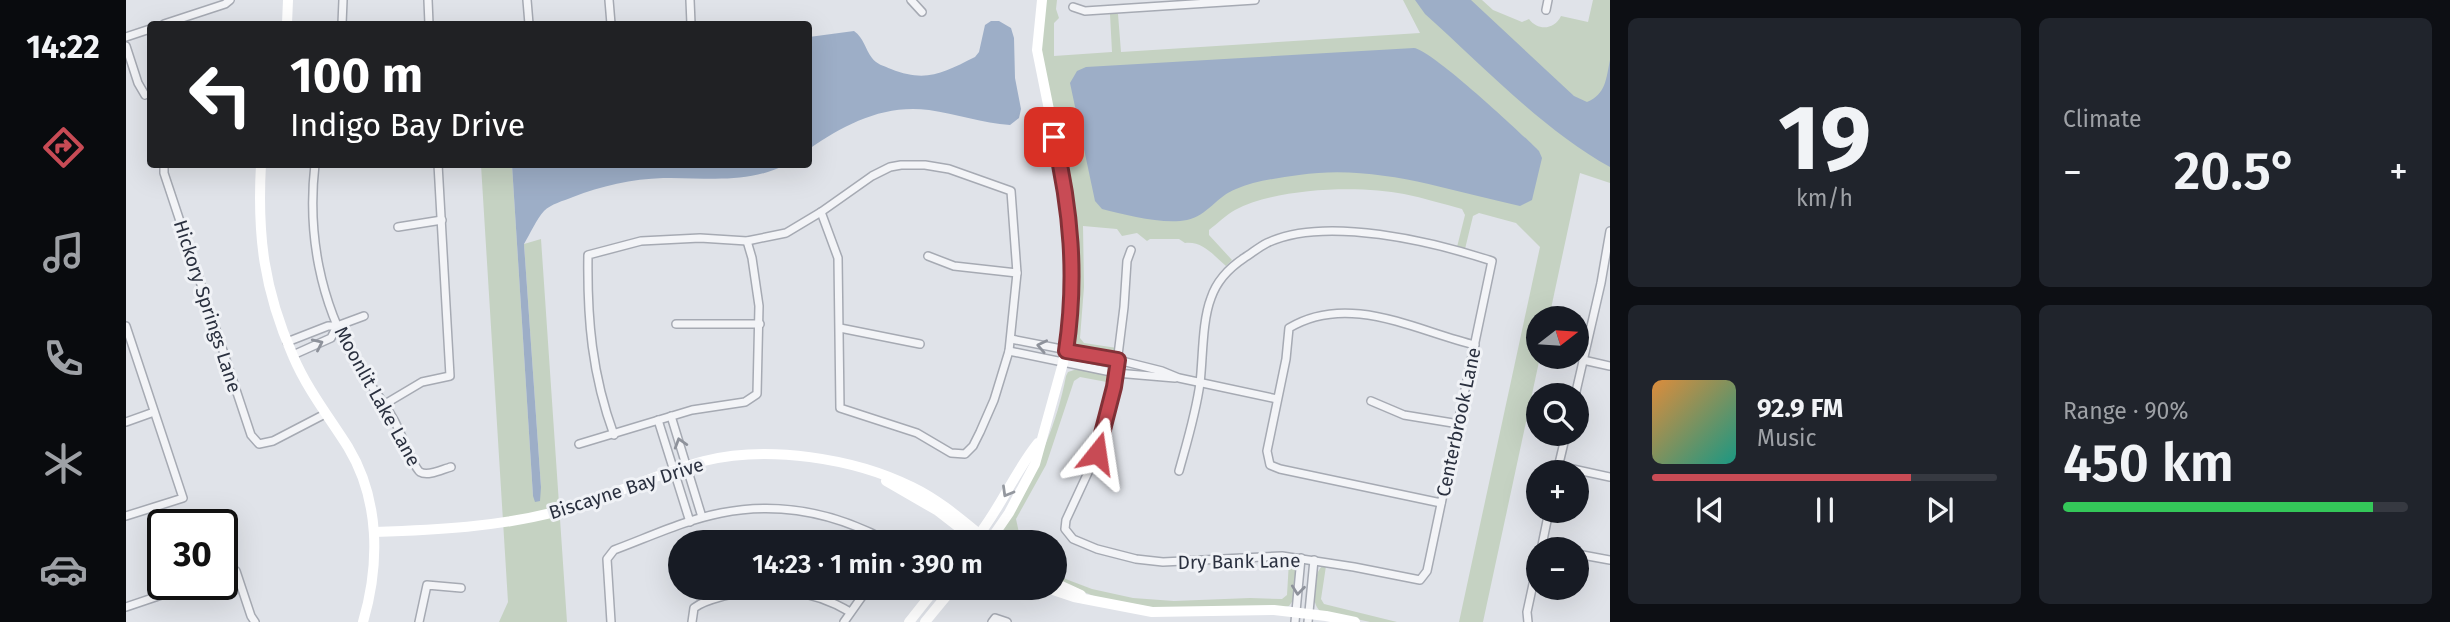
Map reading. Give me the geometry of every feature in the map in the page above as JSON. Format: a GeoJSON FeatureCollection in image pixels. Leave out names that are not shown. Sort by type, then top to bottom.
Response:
{"type":"FeatureCollection","features":[{"type":"Feature","properties":{"kind":"street"},"geometry":{"type":"LineString","coordinates":[[182,21],[230,0]]}},
{"type":"Feature","properties":{"kind":"street"},"geometry":{"type":"LineString","coordinates":[[287,21],[288,0]]}},
{"type":"Feature","properties":{"kind":"street"},"geometry":{"type":"LineString","coordinates":[[342,21],[344,0]]}},
{"type":"Feature","properties":{"kind":"street"},"geometry":{"type":"LineString","coordinates":[[428,0],[429,21]]}},
{"type":"Feature","properties":{"kind":"street"},"geometry":{"type":"LineString","coordinates":[[527,0],[529,21]]}},
{"type":"Feature","properties":{"kind":"street"},"geometry":{"type":"LineString","coordinates":[[609,0],[611,21]]}},
{"type":"Feature","properties":{"kind":"street"},"geometry":{"type":"LineString","coordinates":[[690,0],[691,21]]}},
{"type":"Feature","properties":{"kind":"street"},"geometry":{"type":"LineString","coordinates":[[911,0],[922,12]]}},
{"type":"Feature","properties":{"kind":"street"},"geometry":{"type":"LineString","coordinates":[[997,530],[1035,464],[1066,351],[1072,304],[1072,242],[1066,191],[1037,50],[1042,0]]}},
{"type":"Feature","properties":{"kind":"street"},"geometry":{"type":"LineString","coordinates":[[1073,7],[1085,12],[1123,4],[1255,0]]}},
{"type":"Feature","properties":{"kind":"street"},"geometry":{"type":"LineString","coordinates":[[1546,10],[1548,0]]}},
{"type":"Feature","properties":{"kind":"street"},"geometry":{"type":"LineString","coordinates":[[126,37],[147,30]]}},
{"type":"Feature","properties":{"kind":"street"},"geometry":{"type":"LineString","coordinates":[[126,46],[138,83],[145,95]]}},
{"type":"Feature","properties":{"kind":"street"},"geometry":{"type":"LineString","coordinates":[[614,435],[595,375],[590,330],[588,256],[641,241],[747,241],[786,233],[890,167],[925,165],[949,169],[1011,191],[1017,273],[1011,339],[994,400],[974,446],[965,454],[951,453],[917,433],[840,408],[838,258],[821,212]]}},
{"type":"Feature","properties":{"kind":"street","name":"Hickory Springs Lane"},"geometry":{"type":"LineString","coordinates":[[164,168],[251,435],[259,444],[273,441],[325,414]]}},
{"type":"Feature","properties":{"kind":"street"},"geometry":{"type":"LineString","coordinates":[[261,168],[261,243],[269,292],[293,355],[325,414],[348,448],[369,500],[374,532],[373,577],[363,622]]}},
{"type":"Feature","properties":{"kind":"street","name":"Moonlit Lake Lane"},"geometry":{"type":"LineString","coordinates":[[316,168],[312,207],[317,261],[337,326],[355,361],[385,404],[419,471],[426,474],[452,467]]}},
{"type":"Feature","properties":{"kind":"street"},"geometry":{"type":"LineString","coordinates":[[385,404],[422,382],[450,376],[438,168]]}},
{"type":"Feature","properties":{"kind":"street"},"geometry":{"type":"LineString","coordinates":[[398,227],[442,220]]}},
{"type":"Feature","properties":{"kind":"street"},"geometry":{"type":"LineString","coordinates":[[1589,335],[1610,231]]}},
{"type":"Feature","properties":{"kind":"street","name":"Centerbrook Lane"},"geometry":{"type":"LineString","coordinates":[[1200,382],[1210,298],[1227,269],[1268,242],[1296,235],[1330,232],[1396,236],[1493,261],[1427,571],[1420,580]]}},
{"type":"Feature","properties":{"kind":"street"},"geometry":{"type":"LineString","coordinates":[[579,444],[671,416],[710,406],[746,402],[754,398],[758,388],[760,324],[757,284],[747,241]]}},
{"type":"Feature","properties":{"kind":"street"},"geometry":{"type":"LineString","coordinates":[[1116,373],[1127,261],[1131,250]]}},
{"type":"Feature","properties":{"kind":"street"},"geometry":{"type":"LineString","coordinates":[[928,256],[954,266],[1017,273]]}},
{"type":"Feature","properties":{"kind":"street"},"geometry":{"type":"LineString","coordinates":[[1601,285],[1610,287]]}},
{"type":"Feature","properties":{"kind":"street"},"geometry":{"type":"LineString","coordinates":[[1441,503],[1270,465],[1268,451],[1286,359],[1289,328],[1301,320],[1324,315],[1388,317],[1475,345]]}},
{"type":"Feature","properties":{"kind":"street"},"geometry":{"type":"LineString","coordinates":[[287,342],[364,316]]}},
{"type":"Feature","properties":{"kind":"street"},"geometry":{"type":"LineString","coordinates":[[676,324],[760,324]]}},
{"type":"Feature","properties":{"kind":"street"},"geometry":{"type":"LineString","coordinates":[[293,355],[331,338],[337,326]]}},
{"type":"Feature","properties":{"kind":"street"},"geometry":{"type":"LineString","coordinates":[[126,327],[183,498],[126,516]]}},
{"type":"Feature","properties":{"kind":"street"},"geometry":{"type":"LineString","coordinates":[[840,328],[920,344]]}},
{"type":"Feature","properties":{"kind":"street"},"geometry":{"type":"LineString","coordinates":[[1011,339],[1118,360],[1163,371],[1179,378],[1278,399]]}},
{"type":"Feature","properties":{"kind":"street"},"geometry":{"type":"LineString","coordinates":[[1009,351],[1116,373],[1163,379],[1179,378]]}},
{"type":"Feature","properties":{"kind":"street"},"geometry":{"type":"LineString","coordinates":[[1589,361],[1610,366]]}},
{"type":"Feature","properties":{"kind":"street","name":"Dry Bank Lane"},"geometry":{"type":"LineString","coordinates":[[1116,373],[1097,453],[1066,520],[1065,529],[1073,539],[1097,549],[1136,559],[1163,562],[1282,556],[1420,580]]}},
{"type":"Feature","properties":{"kind":"street"},"geometry":{"type":"LineString","coordinates":[[1179,471],[1200,382]]}},
{"type":"Feature","properties":{"kind":"street"},"geometry":{"type":"LineString","coordinates":[[1371,401],[1404,415],[1459,424]]}},
{"type":"Feature","properties":{"kind":"street"},"geometry":{"type":"LineString","coordinates":[[126,422],[154,412]]}},
{"type":"Feature","properties":{"kind":"street"},"geometry":{"type":"LineString","coordinates":[[671,416],[702,517]]}},
{"type":"Feature","properties":{"kind":"street"},"geometry":{"type":"LineString","coordinates":[[658,420],[690,522]]}},
{"type":"Feature","properties":{"kind":"street"},"geometry":{"type":"LineString","coordinates":[[983,530],[1026,458],[1040,440]]}},
{"type":"Feature","properties":{"kind":"street","name":"Biscayne Bay Drive"},"geometry":{"type":"LineString","coordinates":[[374,532],[522,520],[581,505],[687,466],[729,456],[782,455],[831,461],[911,486],[928,496],[966,530]]}},
{"type":"Feature","properties":{"kind":"street"},"geometry":{"type":"LineString","coordinates":[[1589,474],[1610,477]]}},
{"type":"Feature","properties":{"kind":"street"},"geometry":{"type":"LineString","coordinates":[[611,622],[607,559],[614,550],[702,517],[741,510],[802,511],[866,530]]}},
{"type":"Feature","properties":{"kind":"street"},"geometry":{"type":"LineString","coordinates":[[1589,556],[1610,560]]}},
{"type":"Feature","properties":{"kind":"street"},"geometry":{"type":"LineString","coordinates":[[1296,617],[1301,558]]}},
{"type":"Feature","properties":{"kind":"street"},"geometry":{"type":"LineString","coordinates":[[1308,618],[1314,560]]}},
{"type":"Feature","properties":{"kind":"street"},"geometry":{"type":"LineString","coordinates":[[238,577],[255,622]]}},
{"type":"Feature","properties":{"kind":"street"},"geometry":{"type":"LineString","coordinates":[[419,622],[427,585],[461,588]]}},
{"type":"Feature","properties":{"kind":"street"},"geometry":{"type":"LineString","coordinates":[[692,618],[698,605],[707,600],[765,589],[809,595],[850,612]]}},
{"type":"Feature","properties":{"kind":"street"},"geometry":{"type":"LineString","coordinates":[[1067,589],[1087,599]]}},
{"type":"Feature","properties":{"kind":"street"},"geometry":{"type":"LineString","coordinates":[[1067,596],[1152,612],[1246,610],[1355,622]]}},
{"type":"Feature","properties":{"kind":"street"},"geometry":{"type":"LineString","coordinates":[[126,607],[147,600]]}},
{"type":"Feature","properties":{"kind":"street"},"geometry":{"type":"LineString","coordinates":[[844,622],[859,600]]}},
{"type":"Feature","properties":{"kind":"street"},"geometry":{"type":"LineString","coordinates":[[909,622],[926,600]]}},
{"type":"Feature","properties":{"kind":"street"},"geometry":{"type":"LineString","coordinates":[[925,622],[943,600]]}},
{"type":"Feature","properties":{"kind":"street"},"geometry":{"type":"LineString","coordinates":[[1528,622],[1530,600]]}},
{"type":"Feature","properties":{"kind":"street"},"geometry":{"type":"LineString","coordinates":[[993,620],[1007,622]]}},
{"type":"Feature","properties":{"kind":"green space"},"geometry":{"type":"Polygon","coordinates":[[[1046,0],[1057,0],[1059,18],[1054,23],[1054,56],[1112,52],[1110,14],[1118,14],[1121,52],[1420,33],[1403,0],[1482,0],[1493,10],[1522,22],[1529,19],[1537,26],[1546,27],[1554,24],[1561,16],[1588,22],[1593,0],[1610,0],[1610,183],[1580,173],[1552,306],[1527,306],[1540,247],[1516,223],[1479,213],[1473,216],[1465,249],[1457,247],[1465,215],[1462,209],[1404,194],[1364,190],[1318,190],[1252,203],[1235,210],[1209,230],[1209,235],[1232,260],[1226,266],[1197,244],[1185,243],[1179,239],[1147,241],[1137,233],[1122,236],[1117,229],[1083,226],[1084,287],[1080,338],[1084,343],[1117,348],[1113,355],[1109,355],[1076,348],[1072,341],[1077,277],[1041,60],[1046,0]]]}},
{"type":"Feature","properties":{"kind":"green space"},"geometry":{"type":"Polygon","coordinates":[[[481,168],[512,168],[533,496],[541,487],[524,244],[541,239],[567,622],[499,622],[508,602],[481,168]]]}},
{"type":"Feature","properties":{"kind":"green space"},"geometry":{"type":"Polygon","coordinates":[[[1526,312],[1526,369],[1537,369],[1534,383],[1526,383],[1526,422],[1483,622],[1459,622],[1526,312]]]}},
{"type":"Feature","properties":{"kind":"green space"},"geometry":{"type":"Polygon","coordinates":[[[1077,369],[1108,376],[1112,383],[1080,377],[1074,381],[1046,465],[1016,519],[1018,530],[1002,530],[1048,439],[1068,372],[1077,369]]]}},
{"type":"Feature","properties":{"kind":"green space"},"geometry":{"type":"Polygon","coordinates":[[[1289,561],[1297,566],[1294,599],[1285,607],[1150,607],[1096,597],[1067,585],[1067,580],[1092,589],[1133,598],[1174,601],[1282,599],[1287,595],[1289,561]]]}},
{"type":"Feature","properties":{"kind":"green space"},"geometry":{"type":"Polygon","coordinates":[[[1322,566],[1326,566],[1321,599],[1324,604],[1397,622],[1370,622],[1320,611],[1315,601],[1314,588],[1316,576],[1322,566]]]}},
{"type":"Feature","properties":{"kind":"water"},"geometry":{"type":"Polygon","coordinates":[[[1415,0],[1471,0],[1574,96],[1587,102],[1602,90],[1610,60],[1610,167],[1537,116],[1425,14],[1415,0]]]}},
{"type":"Feature","properties":{"kind":"water"},"geometry":{"type":"Polygon","coordinates":[[[991,21],[999,21],[1011,28],[1014,38],[1015,78],[1021,109],[1019,118],[1010,125],[929,110],[896,110],[851,124],[812,147],[812,37],[854,31],[878,63],[903,73],[925,76],[944,72],[975,57],[979,52],[985,25],[991,21]]]}},
{"type":"Feature","properties":{"kind":"water"},"geometry":{"type":"Polygon","coordinates":[[[1414,48],[1424,52],[1457,77],[1539,151],[1542,158],[1532,200],[1520,206],[1411,180],[1356,173],[1328,173],[1299,175],[1243,186],[1229,192],[1194,218],[1187,220],[1145,219],[1102,209],[1095,201],[1070,83],[1077,71],[1086,67],[1414,48]]]}},
{"type":"Feature","properties":{"kind":"water"},"geometry":{"type":"Polygon","coordinates":[[[512,168],[778,168],[740,178],[663,178],[617,184],[557,203],[541,215],[524,244],[540,501],[535,502],[512,168]]]}},
{"type":"Feature","properties":{"kind":"route"},"geometry":{"type":"LineString","coordinates":[[1054,137],[1070,214],[1072,242],[1072,304],[1066,351],[1118,360],[1097,453]]}}]}
